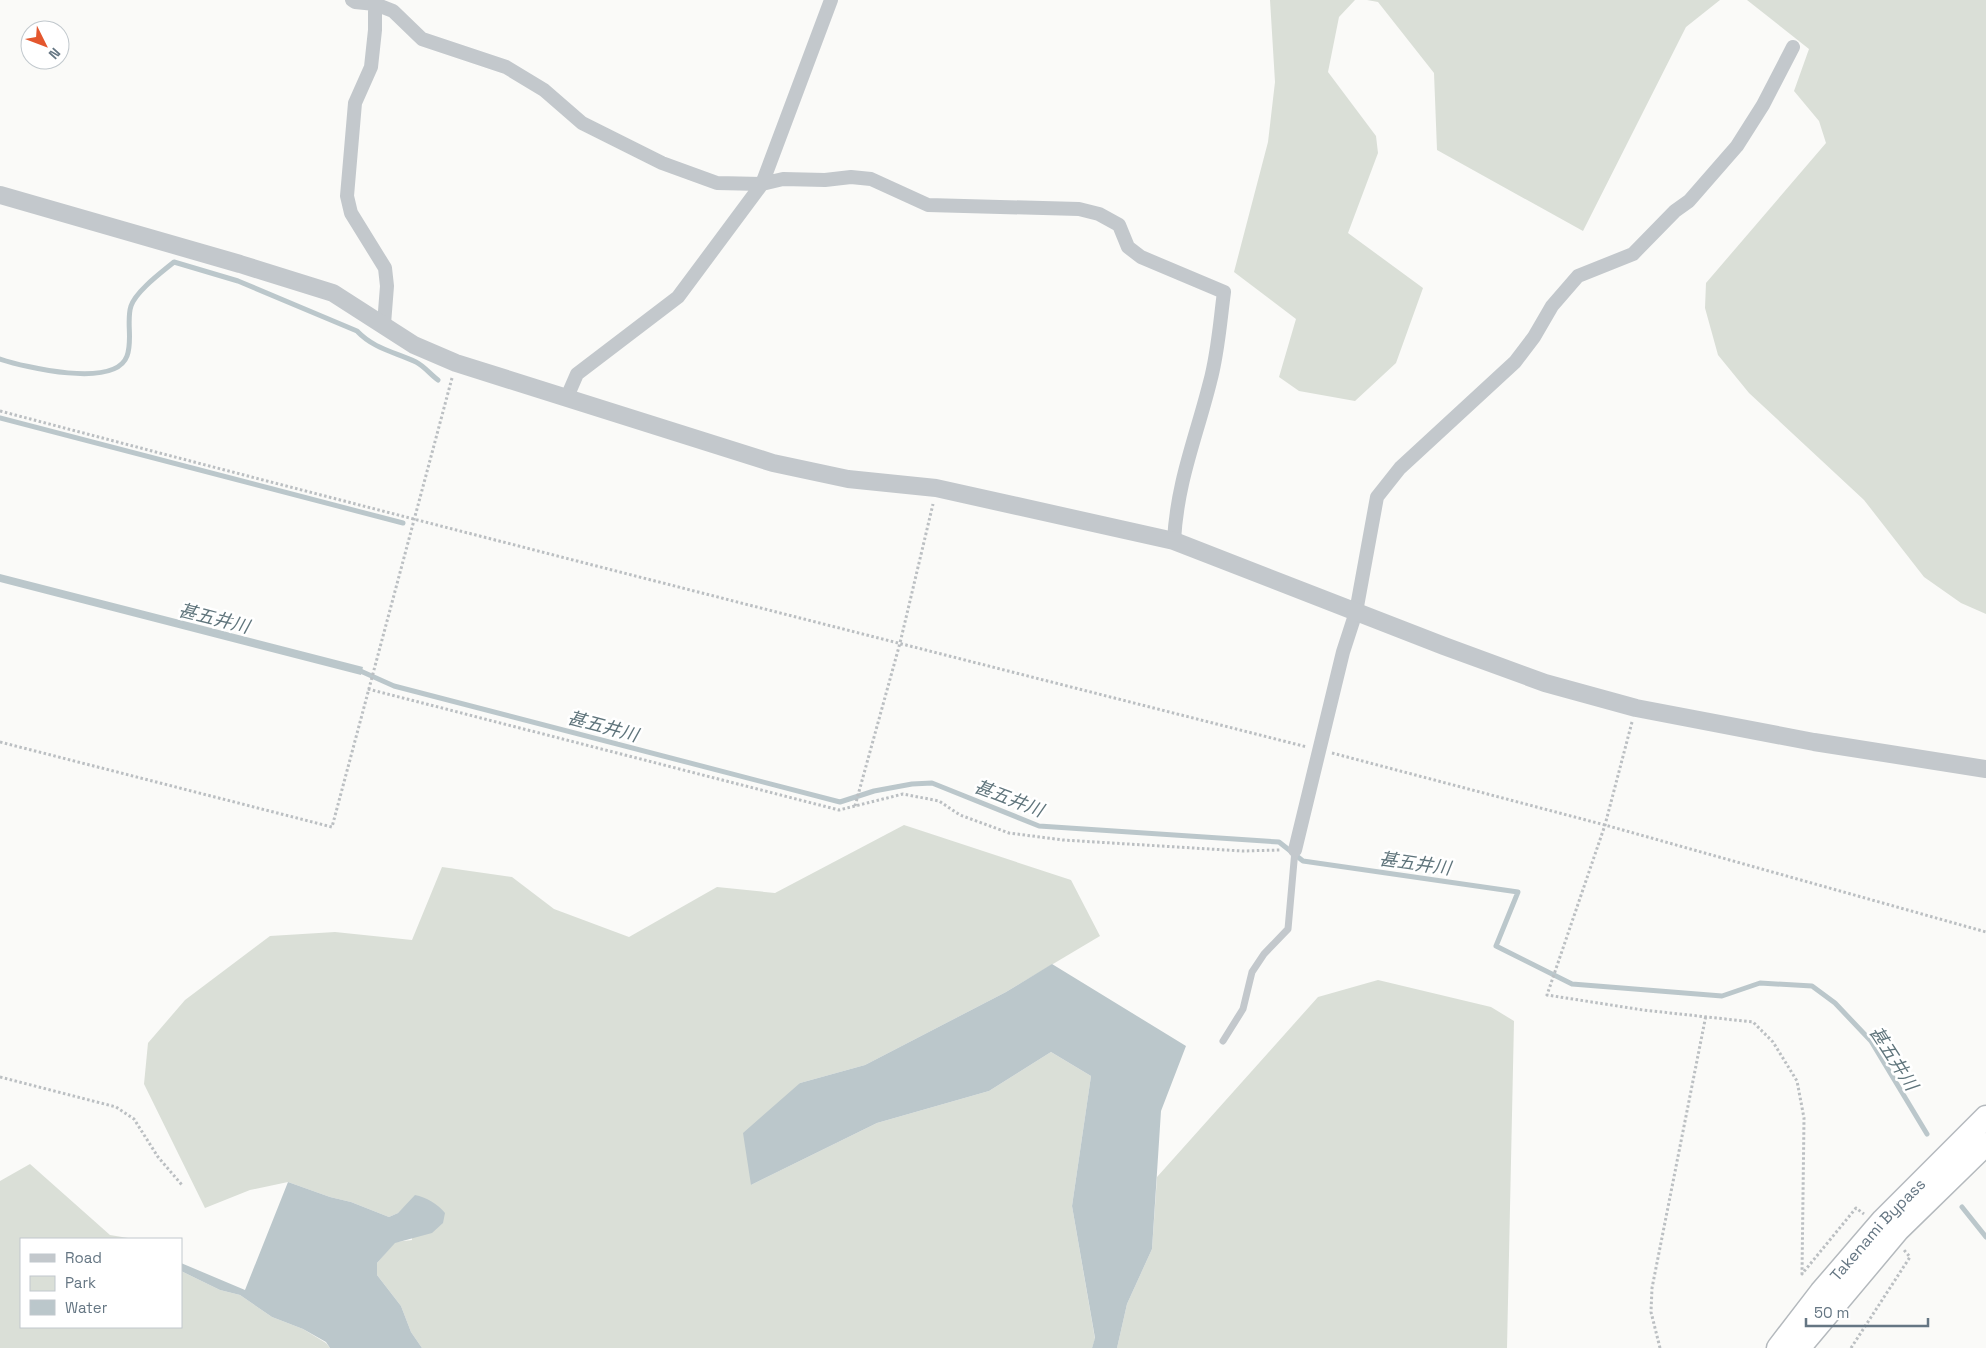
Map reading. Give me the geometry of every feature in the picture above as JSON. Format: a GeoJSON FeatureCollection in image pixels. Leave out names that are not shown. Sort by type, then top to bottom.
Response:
{"type":"FeatureCollection","features":[{"type":"Feature","properties":{"kind":"highway","name":"Takenami Bypass"},"geometry":{"type":"LineString","coordinates":[[1800,1348],[1885,1231],[1986,1117]]}},
{"type":"Feature","properties":{"kind":"highway","name":"Takenami Bypass"},"geometry":{"type":"LineString","coordinates":[[1778,1348],[1821,1292],[1885,1231],[1986,1144]]}},
{"type":"Feature","properties":{"kind":"street"},"geometry":{"type":"LineString","coordinates":[[352,0],[354,2],[375,4],[393,11],[422,39],[506,67],[544,90],[582,123],[662,163],[717,183],[762,184],[783,179],[825,180],[851,177],[870,179],[928,205],[1079,209],[1099,214],[1119,225],[1128,247],[1141,257],[1224,292],[1211,381],[1185,464],[1175,509],[1174,541]]}},
{"type":"Feature","properties":{"kind":"street"},"geometry":{"type":"LineString","coordinates":[[567,397],[577,374],[678,297],[762,184],[830,0]]}},
{"type":"Feature","properties":{"kind":"street"},"geometry":{"type":"LineString","coordinates":[[375,4],[376,30],[371,67],[355,103],[347,196],[351,213],[385,268],[387,286],[384,324]]}},
{"type":"Feature","properties":{"kind":"street"},"geometry":{"type":"LineString","coordinates":[[1295,850],[1343,652],[1356,612],[1377,497],[1400,468],[1516,362],[1534,337],[1552,306],[1578,276],[1633,254],[1675,211],[1689,201],[1737,146],[1763,105],[1793,48]]}},
{"type":"Feature","properties":{"kind":"street"},"geometry":{"type":"LineString","coordinates":[[0,195],[240,264],[332,293],[384,324],[414,345],[456,363],[773,463],[848,479],[936,488],[1174,541],[1545,683],[1636,708],[1814,742],[1986,769]]}},
{"type":"Feature","properties":{"kind":"lane"},"geometry":{"type":"LineString","coordinates":[[1224,1041],[1243,1009],[1252,972],[1264,954],[1288,928],[1295,850]]}},
{"type":"Feature","properties":{"kind":"path"},"geometry":{"type":"LineString","coordinates":[[0,742],[332,827],[456,363]]}},
{"type":"Feature","properties":{"kind":"path"},"geometry":{"type":"LineString","coordinates":[[0,411],[413,520],[1319,750],[1605,825],[1986,932]]}},
{"type":"Feature","properties":{"kind":"path"},"geometry":{"type":"LineString","coordinates":[[855,806],[900,643],[936,488]]}},
{"type":"Feature","properties":{"kind":"path"},"geometry":{"type":"LineString","coordinates":[[368,689],[839,810],[903,794],[939,800],[960,814],[1009,833],[1063,840],[1242,851],[1295,850]]}},
{"type":"Feature","properties":{"kind":"path"},"geometry":{"type":"LineString","coordinates":[[1636,708],[1605,825],[1547,996],[1643,1010],[1753,1022],[1772,1042],[1797,1081],[1804,1118],[1802,1274],[1856,1208],[1885,1231],[1910,1257],[1850,1348]]}},
{"type":"Feature","properties":{"kind":"path"},"geometry":{"type":"LineString","coordinates":[[1660,1348],[1651,1312],[1652,1288],[1706,1016]]}},
{"type":"Feature","properties":{"kind":"path"},"geometry":{"type":"LineString","coordinates":[[0,1076],[116,1107],[134,1119],[158,1157],[182,1185]]}},
{"type":"Feature","properties":{"kind":"green space"},"geometry":{"type":"Polygon","coordinates":[[[1270,0],[1355,0],[1339,17],[1328,72],[1376,136],[1378,153],[1348,233],[1423,288],[1396,363],[1355,401],[1299,391],[1279,377],[1296,319],[1234,272],[1268,142],[1275,82],[1270,0]]]}},
{"type":"Feature","properties":{"kind":"green space"},"geometry":{"type":"Polygon","coordinates":[[[1367,0],[1720,0],[1686,27],[1583,231],[1437,150],[1434,73],[1378,2],[1367,0]]]}},
{"type":"Feature","properties":{"kind":"green space"},"geometry":{"type":"Polygon","coordinates":[[[1747,0],[1986,0],[1986,614],[1961,603],[1924,577],[1864,500],[1749,393],[1718,355],[1705,308],[1706,283],[1826,143],[1819,121],[1794,91],[1809,49],[1747,0]]]}},
{"type":"Feature","properties":{"kind":"green space"},"geometry":{"type":"Polygon","coordinates":[[[904,825],[1071,880],[1100,936],[1006,992],[865,1065],[800,1083],[751,1185],[877,1123],[989,1091],[1051,1052],[1091,1076],[1072,1206],[1095,1339],[1092,1348],[422,1348],[411,1332],[401,1306],[377,1275],[377,1263],[395,1242],[412,1240],[410,1202],[398,1213],[389,1217],[351,1202],[330,1197],[288,1182],[250,1190],[205,1208],[144,1084],[148,1043],[185,1000],[270,936],[335,932],[412,940],[442,867],[512,877],[554,909],[629,937],[717,887],[775,893],[904,825]]]}},
{"type":"Feature","properties":{"kind":"green space"},"geometry":{"type":"Polygon","coordinates":[[[1378,980],[1491,1007],[1514,1021],[1507,1348],[1117,1348],[1127,1304],[1152,1249],[1157,1177],[1318,997],[1378,980]]]}},
{"type":"Feature","properties":{"kind":"green space"},"geometry":{"type":"Polygon","coordinates":[[[30,1164],[110,1235],[128,1238],[20,1238],[20,1328],[182,1328],[182,1271],[220,1290],[240,1295],[272,1317],[303,1329],[326,1343],[330,1348],[0,1348],[0,1181],[30,1164]]]}},
{"type":"Feature","properties":{"kind":"water"},"geometry":{"type":"Polygon","coordinates":[[[0,574],[363,667],[361,675],[0,582],[0,574]]]}},
{"type":"Feature","properties":{"kind":"water"},"geometry":{"type":"Polygon","coordinates":[[[1052,964],[1186,1046],[1161,1111],[1152,1249],[1127,1304],[1117,1348],[1092,1348],[1095,1338],[1072,1206],[1091,1076],[1051,1052],[989,1091],[877,1123],[751,1185],[743,1133],[800,1083],[865,1065],[1006,992],[1052,964]]]}},
{"type":"Feature","properties":{"kind":"water"},"geometry":{"type":"Polygon","coordinates":[[[288,1182],[330,1197],[351,1202],[389,1217],[398,1213],[415,1195],[432,1201],[445,1213],[443,1223],[432,1233],[395,1243],[377,1263],[377,1275],[401,1306],[411,1332],[422,1348],[330,1348],[326,1342],[303,1329],[272,1317],[240,1295],[220,1290],[182,1271],[182,1263],[245,1290],[288,1182]]]}},
{"type":"Feature","properties":{"kind":"waterway"},"geometry":{"type":"LineString","coordinates":[[0,359],[28,367],[68,373],[88,374],[105,372],[119,366],[129,350],[129,318],[134,300],[150,282],[174,262],[238,281],[357,331],[370,342],[419,364],[438,380]]}},
{"type":"Feature","properties":{"kind":"waterway"},"geometry":{"type":"LineString","coordinates":[[0,418],[403,523]]}},
{"type":"Feature","properties":{"kind":"waterway","name":"甚五井川"},"geometry":{"type":"LineString","coordinates":[[356,669],[394,686],[840,802],[874,791],[912,784],[932,783],[1039,826],[1279,842],[1303,861],[1518,892],[1496,946],[1572,984],[1722,996],[1760,983],[1812,986],[1835,1003],[1871,1041],[1927,1134]]}},
{"type":"Feature","properties":{"kind":"waterway","name":"甚五井川"},"geometry":{"type":"LineString","coordinates":[[1962,1207],[1986,1237]]}}]}
